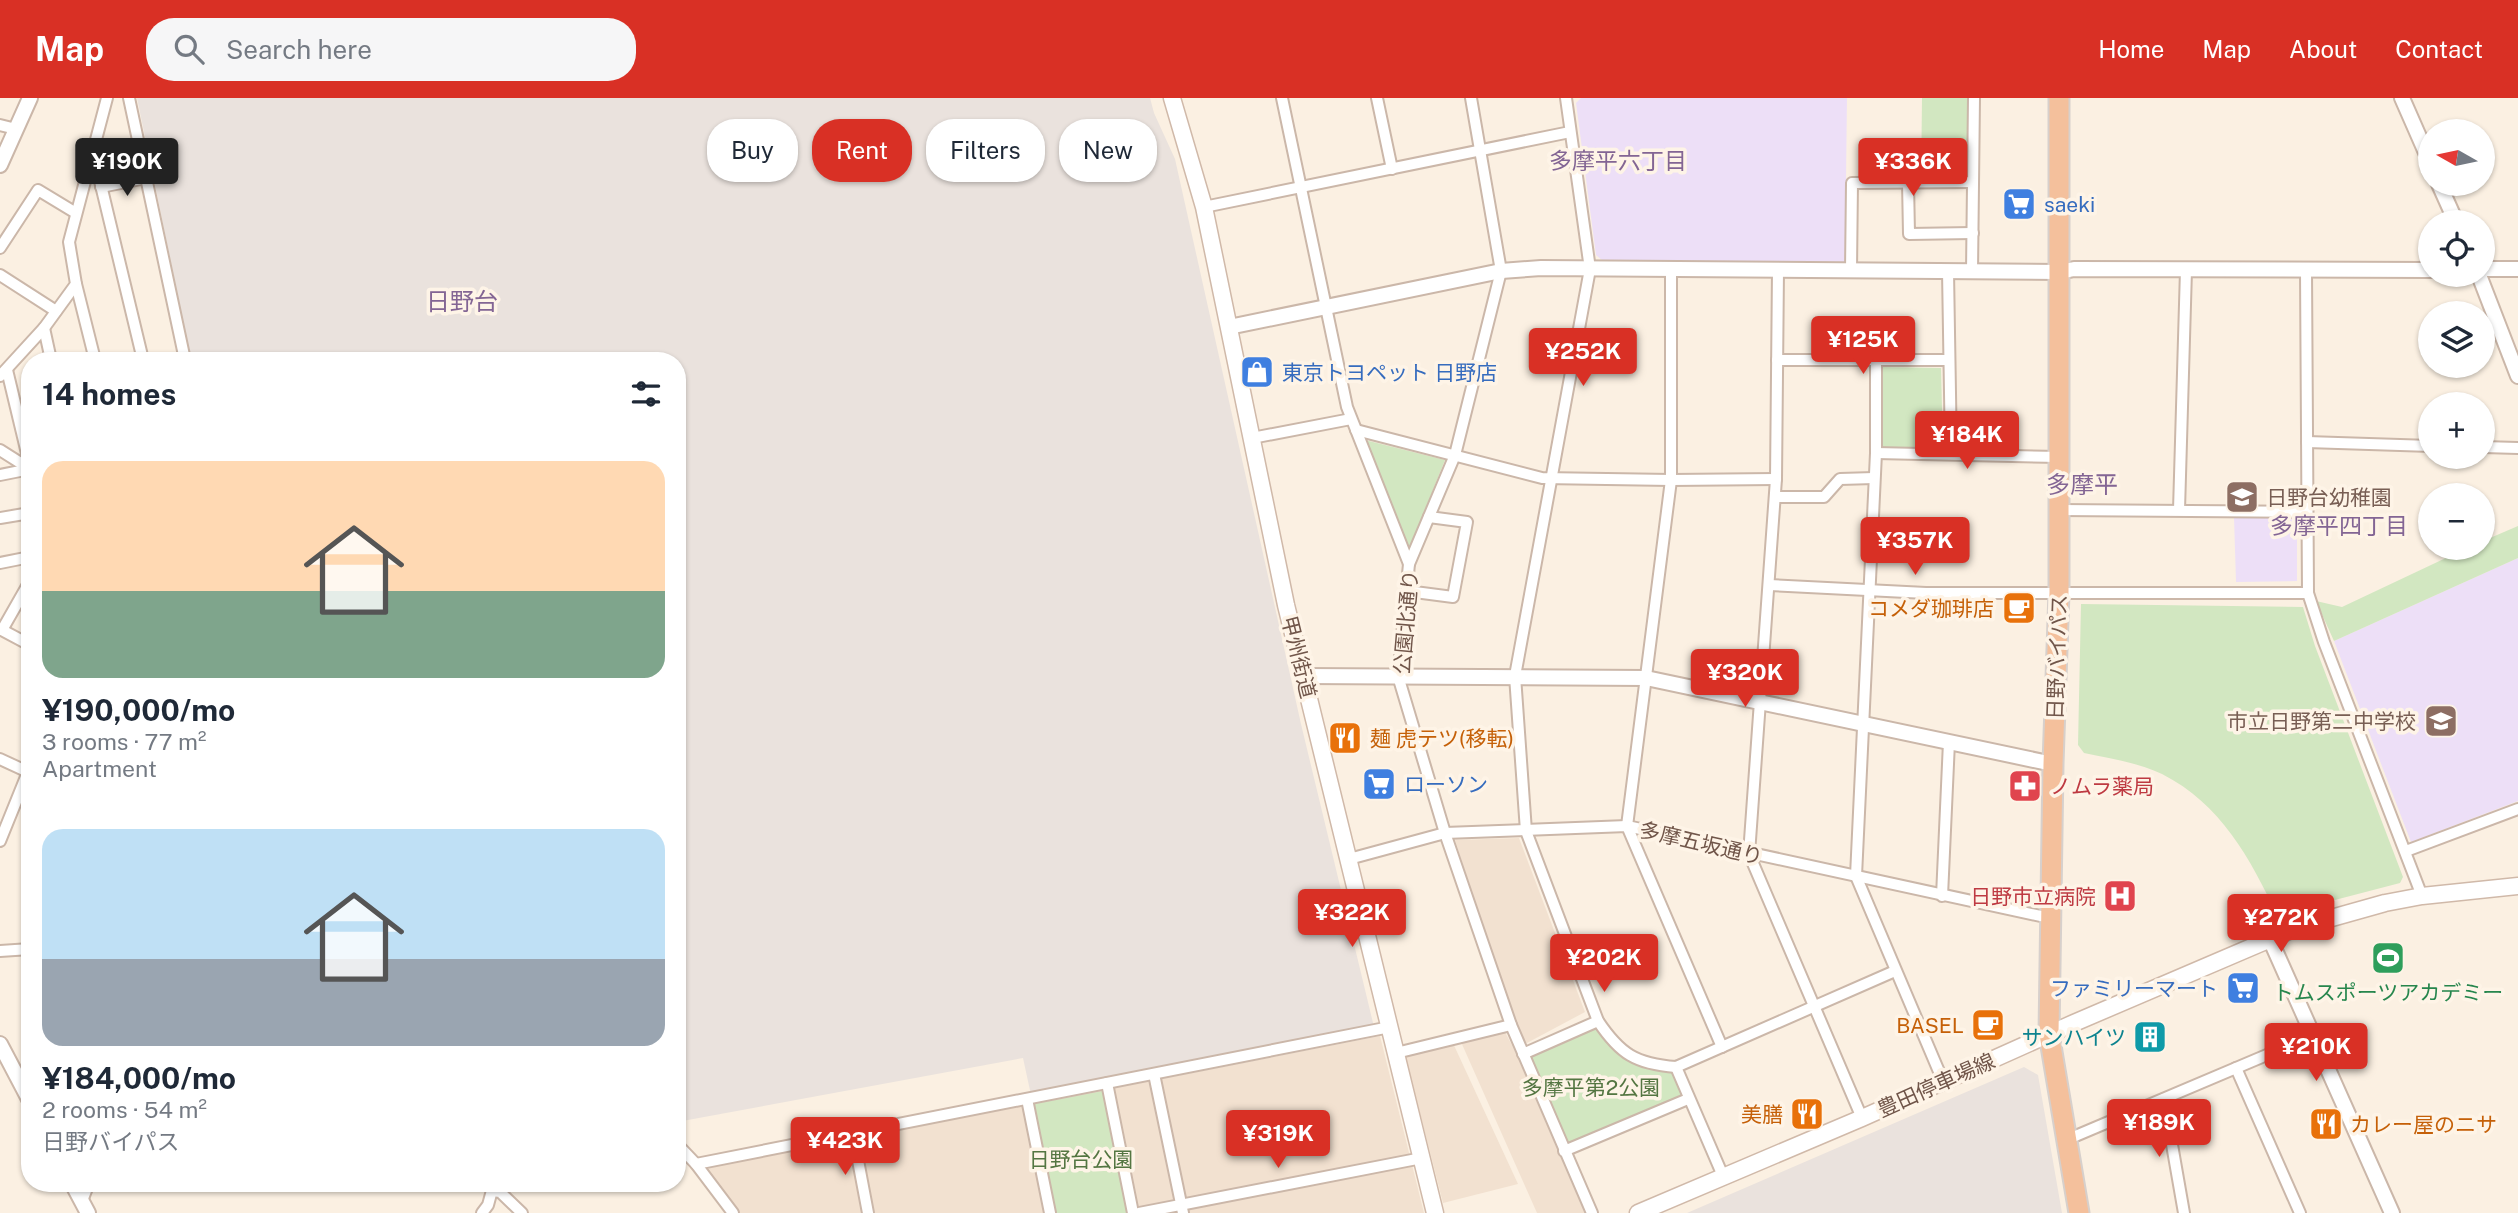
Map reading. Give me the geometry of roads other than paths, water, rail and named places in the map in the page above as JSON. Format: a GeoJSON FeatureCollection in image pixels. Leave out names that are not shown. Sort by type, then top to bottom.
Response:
{"type":"FeatureCollection","features":[{"type":"Feature","properties":{"kind":"highway","name":"日野バイパス"},"geometry":{"type":"LineString","coordinates":[[2059,98],[2059,592],[2053,764],[2049,1034],[2079,1213]]}},
{"type":"Feature","properties":{"kind":"main road","name":"甲州街道"},"geometry":{"type":"LineString","coordinates":[[1172,98],[1203,207],[1286,605],[1435,1213]]}},
{"type":"Feature","properties":{"kind":"main road","name":"豊田停車場線"},"geometry":{"type":"LineString","coordinates":[[1638,1213],[2270,939],[2338,916],[2422,896],[2518,886]]}},
{"type":"Feature","properties":{"kind":"street"},"geometry":{"type":"LineString","coordinates":[[0,165],[30,98]]}},
{"type":"Feature","properties":{"kind":"street"},"geometry":{"type":"LineString","coordinates":[[93,352],[76,284],[69,242],[107,98]]}},
{"type":"Feature","properties":{"kind":"street"},"geometry":{"type":"LineString","coordinates":[[129,98],[182,352]]}},
{"type":"Feature","properties":{"kind":"street"},"geometry":{"type":"LineString","coordinates":[[1282,98],[1351,419],[1409,564]]}},
{"type":"Feature","properties":{"kind":"street"},"geometry":{"type":"LineString","coordinates":[[1377,98],[1392,169]]}},
{"type":"Feature","properties":{"kind":"street","name":"公園北通り"},"geometry":{"type":"LineString","coordinates":[[1471,98],[1500,271],[1455,455],[1409,564],[1398,676],[1445,833],[1511,1025],[1592,1213]]}},
{"type":"Feature","properties":{"kind":"street"},"geometry":{"type":"LineString","coordinates":[[1566,98],[1590,269],[1515,676],[1526,831],[1598,1021],[1610,1039],[1628,1056],[1651,1065],[1676,1067],[1895,971]]}},
{"type":"Feature","properties":{"kind":"street"},"geometry":{"type":"LineString","coordinates":[[1972,271],[1974,98]]}},
{"type":"Feature","properties":{"kind":"street"},"geometry":{"type":"LineString","coordinates":[[2402,98],[2418,134]]}},
{"type":"Feature","properties":{"kind":"street"},"geometry":{"type":"LineString","coordinates":[[0,125],[16,129]]}},
{"type":"Feature","properties":{"kind":"street"},"geometry":{"type":"LineString","coordinates":[[1203,207],[1570,132]]}},
{"type":"Feature","properties":{"kind":"street"},"geometry":{"type":"LineString","coordinates":[[93,153],[141,352]]}},
{"type":"Feature","properties":{"kind":"street"},"geometry":{"type":"LineString","coordinates":[[101,187],[146,178]]}},
{"type":"Feature","properties":{"kind":"street"},"geometry":{"type":"LineString","coordinates":[[1909,182],[1909,234],[1973,233]]}},
{"type":"Feature","properties":{"kind":"street"},"geometry":{"type":"LineString","coordinates":[[1851,270],[1852,183],[1973,182]]}},
{"type":"Feature","properties":{"kind":"street"},"geometry":{"type":"LineString","coordinates":[[0,248],[38,190],[76,213]]}},
{"type":"Feature","properties":{"kind":"street"},"geometry":{"type":"LineString","coordinates":[[1228,327],[1500,271],[1541,268],[2060,272],[2074,269],[2418,270]]}},
{"type":"Feature","properties":{"kind":"street"},"geometry":{"type":"LineString","coordinates":[[2495,269],[2518,269]]}},
{"type":"Feature","properties":{"kind":"street"},"geometry":{"type":"LineString","coordinates":[[1671,270],[1671,480],[1628,826],[1722,1047]]}},
{"type":"Feature","properties":{"kind":"street"},"geometry":{"type":"LineString","coordinates":[[1777,270],[1776,479],[1749,854],[1862,1118]]}},
{"type":"Feature","properties":{"kind":"street"},"geometry":{"type":"LineString","coordinates":[[2179,510],[2186,270]]}},
{"type":"Feature","properties":{"kind":"street"},"geometry":{"type":"LineString","coordinates":[[1948,271],[1951,454]]}},
{"type":"Feature","properties":{"kind":"street"},"geometry":{"type":"LineString","coordinates":[[2306,271],[2308,593],[2324,642],[2422,896]]}},
{"type":"Feature","properties":{"kind":"street"},"geometry":{"type":"LineString","coordinates":[[0,275],[56,311]]}},
{"type":"Feature","properties":{"kind":"street"},"geometry":{"type":"LineString","coordinates":[[22,352],[44,328],[76,284]]}},
{"type":"Feature","properties":{"kind":"street"},"geometry":{"type":"LineString","coordinates":[[2484,287],[2518,376]]}},
{"type":"Feature","properties":{"kind":"street"},"geometry":{"type":"LineString","coordinates":[[44,328],[49,352]]}},
{"type":"Feature","properties":{"kind":"street"},"geometry":{"type":"LineString","coordinates":[[21,353],[3,373],[21,436]]}},
{"type":"Feature","properties":{"kind":"street"},"geometry":{"type":"LineString","coordinates":[[1777,360],[1949,360]]}},
{"type":"Feature","properties":{"kind":"street"},"geometry":{"type":"LineString","coordinates":[[1876,360],[1876,453],[1856,876],[1943,1081]]}},
{"type":"Feature","properties":{"kind":"street"},"geometry":{"type":"LineString","coordinates":[[1252,438],[1351,419]]}},
{"type":"Feature","properties":{"kind":"street"},"geometry":{"type":"LineString","coordinates":[[1356,430],[1550,479],[1776,479]]}},
{"type":"Feature","properties":{"kind":"street"},"geometry":{"type":"LineString","coordinates":[[2306,442],[2418,446]]}},
{"type":"Feature","properties":{"kind":"street"},"geometry":{"type":"LineString","coordinates":[[2495,447],[2518,448]]}},
{"type":"Feature","properties":{"kind":"street"},"geometry":{"type":"LineString","coordinates":[[0,450],[21,463]]}},
{"type":"Feature","properties":{"kind":"street"},"geometry":{"type":"LineString","coordinates":[[1876,453],[2059,457]]}},
{"type":"Feature","properties":{"kind":"street"},"geometry":{"type":"LineString","coordinates":[[0,475],[21,470]]}},
{"type":"Feature","properties":{"kind":"street"},"geometry":{"type":"LineString","coordinates":[[1775,497],[1824,497],[1840,480],[1874,478]]}},
{"type":"Feature","properties":{"kind":"street"},"geometry":{"type":"LineString","coordinates":[[2059,510],[2306,512]]}},
{"type":"Feature","properties":{"kind":"street"},"geometry":{"type":"LineString","coordinates":[[0,518],[21,514]]}},
{"type":"Feature","properties":{"kind":"street"},"geometry":{"type":"LineString","coordinates":[[1407,591],[1453,597],[1467,523],[1429,517]]}},
{"type":"Feature","properties":{"kind":"street"},"geometry":{"type":"LineString","coordinates":[[0,563],[21,559]]}},
{"type":"Feature","properties":{"kind":"street"},"geometry":{"type":"LineString","coordinates":[[1769,585],[1869,592],[2308,593]]}},
{"type":"Feature","properties":{"kind":"street"},"geometry":{"type":"LineString","coordinates":[[21,596],[1,629],[21,640]]}},
{"type":"Feature","properties":{"kind":"street"},"geometry":{"type":"LineString","coordinates":[[1304,676],[1646,678],[2053,764]]}},
{"type":"Feature","properties":{"kind":"street"},"geometry":{"type":"LineString","coordinates":[[1942,896],[1949,742]]}},
{"type":"Feature","properties":{"kind":"street"},"geometry":{"type":"LineString","coordinates":[[0,759],[21,769]]}},
{"type":"Feature","properties":{"kind":"street"},"geometry":{"type":"LineString","coordinates":[[0,841],[21,787]]}},
{"type":"Feature","properties":{"kind":"street"},"geometry":{"type":"LineString","coordinates":[[2406,851],[2518,809]]}},
{"type":"Feature","properties":{"kind":"street","name":"多摩五坂通り"},"geometry":{"type":"LineString","coordinates":[[1349,859],[1445,833],[1628,826],[2050,918]]}},
{"type":"Feature","properties":{"kind":"street"},"geometry":{"type":"LineString","coordinates":[[2270,939],[2392,1213]]}},
{"type":"Feature","properties":{"kind":"street"},"geometry":{"type":"LineString","coordinates":[[0,951],[21,950]]}},
{"type":"Feature","properties":{"kind":"street"},"geometry":{"type":"LineString","coordinates":[[1523,1054],[1598,1021]]}},
{"type":"Feature","properties":{"kind":"street"},"geometry":{"type":"LineString","coordinates":[[1396,1053],[1511,1025]]}},
{"type":"Feature","properties":{"kind":"street"},"geometry":{"type":"LineString","coordinates":[[696,1164],[1390,1027]]}},
{"type":"Feature","properties":{"kind":"street"},"geometry":{"type":"LineString","coordinates":[[2066,1140],[2314,1035]]}},
{"type":"Feature","properties":{"kind":"street"},"geometry":{"type":"LineString","coordinates":[[0,1044],[21,1084]]}},
{"type":"Feature","properties":{"kind":"street"},"geometry":{"type":"LineString","coordinates":[[1676,1067],[1723,1176]]}},
{"type":"Feature","properties":{"kind":"street"},"geometry":{"type":"LineString","coordinates":[[2236,1068],[2300,1213]]}},
{"type":"Feature","properties":{"kind":"street"},"geometry":{"type":"LineString","coordinates":[[1154,1074],[1182,1209]]}},
{"type":"Feature","properties":{"kind":"street"},"geometry":{"type":"LineString","coordinates":[[1107,1083],[1133,1213]]}},
{"type":"Feature","properties":{"kind":"street"},"geometry":{"type":"LineString","coordinates":[[1564,1151],[1689,1099]]}},
{"type":"Feature","properties":{"kind":"street"},"geometry":{"type":"LineString","coordinates":[[2164,1099],[2185,1213]]}},
{"type":"Feature","properties":{"kind":"street"},"geometry":{"type":"LineString","coordinates":[[1027,1100],[1050,1213]]}},
{"type":"Feature","properties":{"kind":"street"},"geometry":{"type":"LineString","coordinates":[[853,1134],[868,1213]]}},
{"type":"Feature","properties":{"kind":"street"},"geometry":{"type":"LineString","coordinates":[[686,1153],[733,1213]]}},
{"type":"Feature","properties":{"kind":"street"},"geometry":{"type":"LineString","coordinates":[[1139,1213],[1182,1209],[1422,1158]]}},
{"type":"Feature","properties":{"kind":"street"},"geometry":{"type":"LineString","coordinates":[[482,1213],[488,1205],[492,1192]]}},
{"type":"Feature","properties":{"kind":"street"},"geometry":{"type":"LineString","coordinates":[[500,1192],[522,1213]]}},
{"type":"Feature","properties":{"kind":"place","name":"saeki"},"geometry":{"type":"Point","coordinates":[2019,204]}},
{"type":"Feature","properties":{"kind":"place","name":"東京トヨペット 日野店"},"geometry":{"type":"Point","coordinates":[1257,372]}},
{"type":"Feature","properties":{"kind":"place","name":"日野台幼稚園"},"geometry":{"type":"Point","coordinates":[2242,497]}},
{"type":"Feature","properties":{"kind":"place","name":"コメダ珈琲店"},"geometry":{"type":"Point","coordinates":[2019,608]}},
{"type":"Feature","properties":{"kind":"place","name":"市立日野第二中学校"},"geometry":{"type":"Point","coordinates":[2441,721]}},
{"type":"Feature","properties":{"kind":"place","name":"麺 虎テツ(移転)"},"geometry":{"type":"Point","coordinates":[1345,738]}},
{"type":"Feature","properties":{"kind":"place","name":"ローソン"},"geometry":{"type":"Point","coordinates":[1379,784]}},
{"type":"Feature","properties":{"kind":"place","name":"ノムラ薬局"},"geometry":{"type":"Point","coordinates":[2025,786]}},
{"type":"Feature","properties":{"kind":"place","name":"日野市立病院"},"geometry":{"type":"Point","coordinates":[2120,896]}},
{"type":"Feature","properties":{"kind":"place","name":"トムスポーツアカデミー"},"geometry":{"type":"Point","coordinates":[2388,958]}},
{"type":"Feature","properties":{"kind":"place","name":"ファミリーマート"},"geometry":{"type":"Point","coordinates":[2243,988]}},
{"type":"Feature","properties":{"kind":"place","name":"BASEL"},"geometry":{"type":"Point","coordinates":[1988,1025]}},
{"type":"Feature","properties":{"kind":"place","name":"サンハイツ"},"geometry":{"type":"Point","coordinates":[2150,1037]}},
{"type":"Feature","properties":{"kind":"place","name":"美膳"},"geometry":{"type":"Point","coordinates":[1807,1114]}},
{"type":"Feature","properties":{"kind":"place","name":"カレー屋のニサ"},"geometry":{"type":"Point","coordinates":[2326,1124]}},
{"type":"Feature","properties":{"kind":"district","name":"多摩平六丁目"},"geometry":{"type":"Point","coordinates":[1618,160]}},
{"type":"Feature","properties":{"kind":"district","name":"日野台"},"geometry":{"type":"Point","coordinates":[462,301]}},
{"type":"Feature","properties":{"kind":"district","name":"多摩平"},"geometry":{"type":"Point","coordinates":[2082,484]}},
{"type":"Feature","properties":{"kind":"district","name":"多摩平四丁目"},"geometry":{"type":"Point","coordinates":[2339,525]}},
{"type":"Feature","properties":{"kind":"park label","name":"多摩平第2公園"},"geometry":{"type":"Point","coordinates":[1591,1087]}},
{"type":"Feature","properties":{"kind":"park label","name":"日野台公園"},"geometry":{"type":"Point","coordinates":[1081,1159]}}]}
